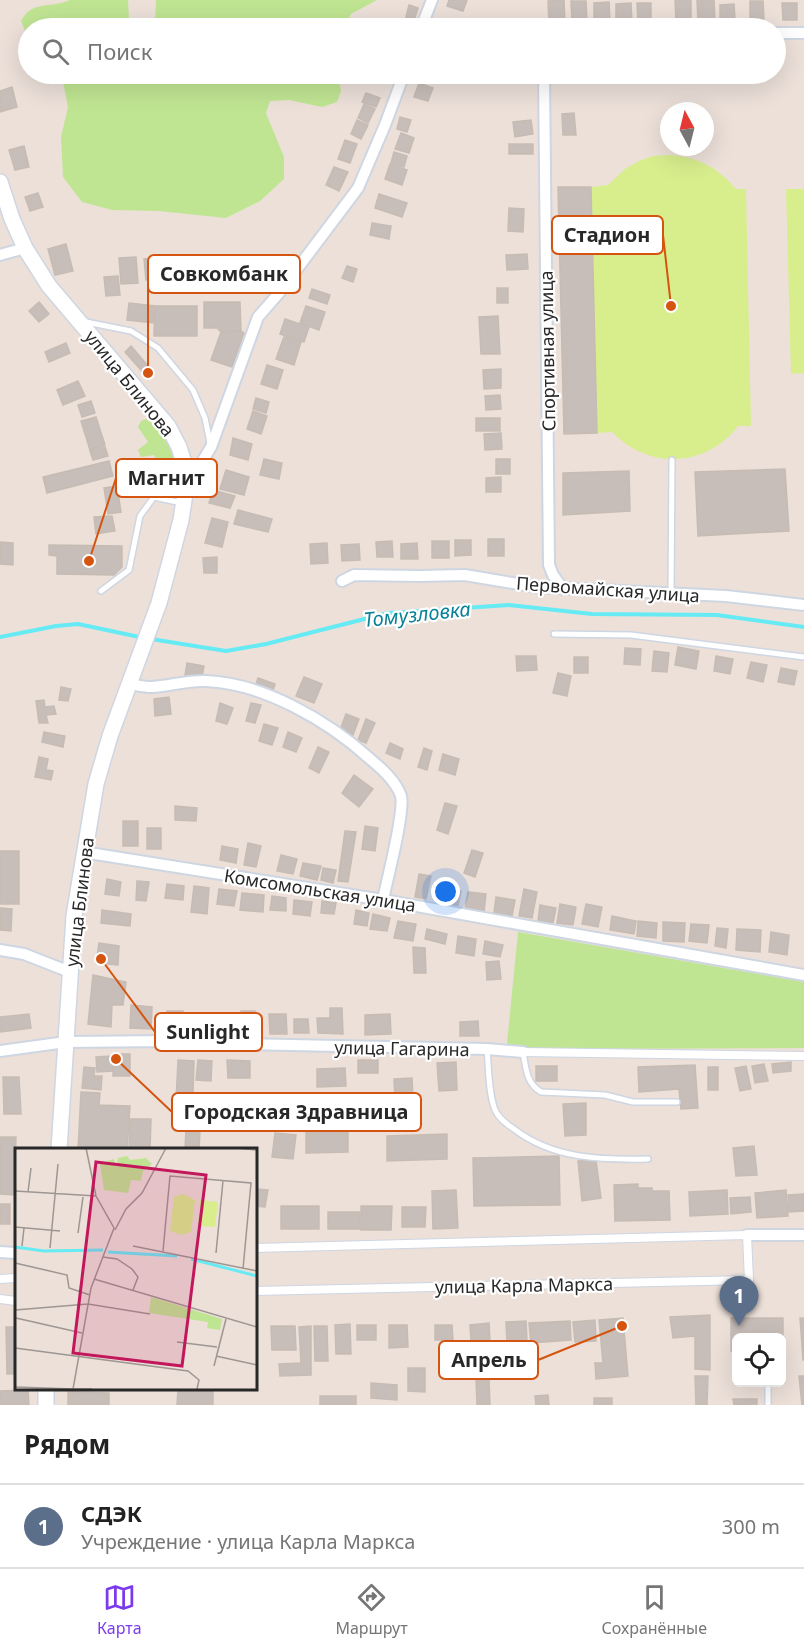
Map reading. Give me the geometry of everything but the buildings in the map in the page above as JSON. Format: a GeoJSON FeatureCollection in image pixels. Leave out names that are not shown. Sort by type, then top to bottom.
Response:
{"type":"FeatureCollection","features":[{"type":"Feature","properties":{"kind":"main road","name":"улица Блинова"},"geometry":{"type":"LineString","coordinates":[[0,182],[12,219],[25,248],[49,286],[168,426],[179,447],[185,467],[186,487],[181,520],[159,603],[110,736],[96,784],[83,852],[74,916],[59,1148]]}},
{"type":"Feature","properties":{"kind":"street"},"geometry":{"type":"LineString","coordinates":[[425,18],[432,0]]}},
{"type":"Feature","properties":{"kind":"street"},"geometry":{"type":"LineString","coordinates":[[786,33],[804,33]]}},
{"type":"Feature","properties":{"kind":"street"},"geometry":{"type":"LineString","coordinates":[[186,487],[211,447],[258,317],[279,293],[358,188],[400,84]]}},
{"type":"Feature","properties":{"kind":"street","name":"Спортивная улица"},"geometry":{"type":"LineString","coordinates":[[544,84],[549,565],[563,589]]}},
{"type":"Feature","properties":{"kind":"street"},"geometry":{"type":"LineString","coordinates":[[0,255],[25,248]]}},
{"type":"Feature","properties":{"kind":"street","name":"Первомайская улица"},"geometry":{"type":"LineString","coordinates":[[342,581],[354,575],[465,575],[536,587],[726,596],[804,605]]}},
{"type":"Feature","properties":{"kind":"street"},"geometry":{"type":"LineString","coordinates":[[129,684],[150,687],[205,680],[238,685],[305,711],[352,742],[384,771],[397,787],[401,798],[400,816],[382,900]]}},
{"type":"Feature","properties":{"kind":"street","name":"Комсомольская улица"},"geometry":{"type":"LineString","coordinates":[[83,852],[382,900],[804,975]]}},
{"type":"Feature","properties":{"kind":"street"},"geometry":{"type":"LineString","coordinates":[[0,950],[24,954],[70,972]]}},
{"type":"Feature","properties":{"kind":"street","name":"улица Гагарина"},"geometry":{"type":"LineString","coordinates":[[0,1051],[66,1042],[170,1041],[487,1049],[523,1053],[804,1056]]}},
{"type":"Feature","properties":{"kind":"street","name":"улица Карла Маркса"},"geometry":{"type":"LineString","coordinates":[[256,1291],[748,1280],[747,1235]]}},
{"type":"Feature","properties":{"kind":"street"},"geometry":{"type":"LineString","coordinates":[[256,1248],[804,1235]]}},
{"type":"Feature","properties":{"kind":"street"},"geometry":{"type":"LineString","coordinates":[[0,1252],[15,1253]]}},
{"type":"Feature","properties":{"kind":"street"},"geometry":{"type":"LineString","coordinates":[[0,1279],[15,1278]]}},
{"type":"Feature","properties":{"kind":"street"},"geometry":{"type":"LineString","coordinates":[[0,1299],[15,1300]]}},
{"type":"Feature","properties":{"kind":"lane"},"geometry":{"type":"LineString","coordinates":[[81,322],[131,331],[158,348],[193,390],[205,418],[211,447]]}},
{"type":"Feature","properties":{"kind":"lane"},"geometry":{"type":"LineString","coordinates":[[671,594],[672,460]]}},
{"type":"Feature","properties":{"kind":"lane"},"geometry":{"type":"LineString","coordinates":[[101,591],[129,570],[140,516],[154,497],[184,503]]}},
{"type":"Feature","properties":{"kind":"lane"},"geometry":{"type":"LineString","coordinates":[[554,634],[630,635],[804,657]]}},
{"type":"Feature","properties":{"kind":"lane"},"geometry":{"type":"LineString","coordinates":[[487,1049],[495,1110],[499,1118],[527,1140],[565,1154],[648,1159]]}},
{"type":"Feature","properties":{"kind":"lane"},"geometry":{"type":"LineString","coordinates":[[523,1053],[529,1080],[534,1088],[541,1092],[605,1095],[633,1102],[677,1102]]}},
{"type":"Feature","properties":{"kind":"lane"},"geometry":{"type":"LineString","coordinates":[[768,1387],[768,1405]]}},
{"type":"Feature","properties":{"kind":"green space"},"geometry":{"type":"Polygon","coordinates":[[[70,0],[128,0],[129,18],[23,18],[30,10],[70,0]]]}},
{"type":"Feature","properties":{"kind":"green space"},"geometry":{"type":"Polygon","coordinates":[[[156,0],[377,0],[351,14],[349,18],[155,18],[156,0]]]}},
{"type":"Feature","properties":{"kind":"green space"},"geometry":{"type":"Polygon","coordinates":[[[63,84],[340,84],[341,91],[337,102],[322,107],[289,100],[270,101],[266,113],[284,157],[284,179],[260,201],[226,218],[159,211],[112,210],[82,202],[63,177],[61,137],[68,107],[63,84]]]}},
{"type":"Feature","properties":{"kind":"green space"},"geometry":{"type":"Polygon","coordinates":[[[653,156],[679,156],[698,161],[714,169],[736,189],[746,189],[751,426],[738,426],[725,440],[710,450],[676,459],[659,458],[642,453],[626,444],[612,432],[597,433],[591,187],[608,185],[625,169],[653,156]]]}},
{"type":"Feature","properties":{"kind":"green space"},"geometry":{"type":"Polygon","coordinates":[[[786,189],[804,189],[804,373],[791,374],[786,189]]]}},
{"type":"Feature","properties":{"kind":"green space"},"geometry":{"type":"Polygon","coordinates":[[[146,419],[156,427],[171,450],[177,471],[172,479],[165,480],[154,455],[141,457],[138,450],[148,442],[138,427],[141,421],[146,419]]]}},
{"type":"Feature","properties":{"kind":"green space"},"geometry":{"type":"Polygon","coordinates":[[[518,932],[804,982],[804,1048],[513,1049],[507,1043],[518,932]]]}},
{"type":"Feature","properties":{"kind":"waterway","name":"Томузловка"},"geometry":{"type":"LineString","coordinates":[[151,639],[226,651],[266,644],[388,613],[509,605],[592,614],[717,615],[804,627]]}},
{"type":"Feature","properties":{"kind":"waterway","name":"Томузловка"},"geometry":{"type":"LineString","coordinates":[[0,637],[78,624],[144,638]]}},
{"type":"Feature","properties":{"kind":"place","name":"Стадион"},"geometry":{"type":"Point","coordinates":[671,306]}},
{"type":"Feature","properties":{"kind":"place","name":"Совкомбанк"},"geometry":{"type":"Point","coordinates":[148,373]}},
{"type":"Feature","properties":{"kind":"place","name":"Магнит"},"geometry":{"type":"Point","coordinates":[89,561]}},
{"type":"Feature","properties":{"kind":"place","name":"Sunlight"},"geometry":{"type":"Point","coordinates":[101,959]}},
{"type":"Feature","properties":{"kind":"place","name":"Городская Здравница"},"geometry":{"type":"Point","coordinates":[116,1059]}},
{"type":"Feature","properties":{"kind":"place","name":"Апрель"},"geometry":{"type":"Point","coordinates":[622,1326]}},
{"type":"Feature","properties":{"kind":"place","name":"СДЭК"},"geometry":{"type":"Point","coordinates":[739,1326]}}]}
